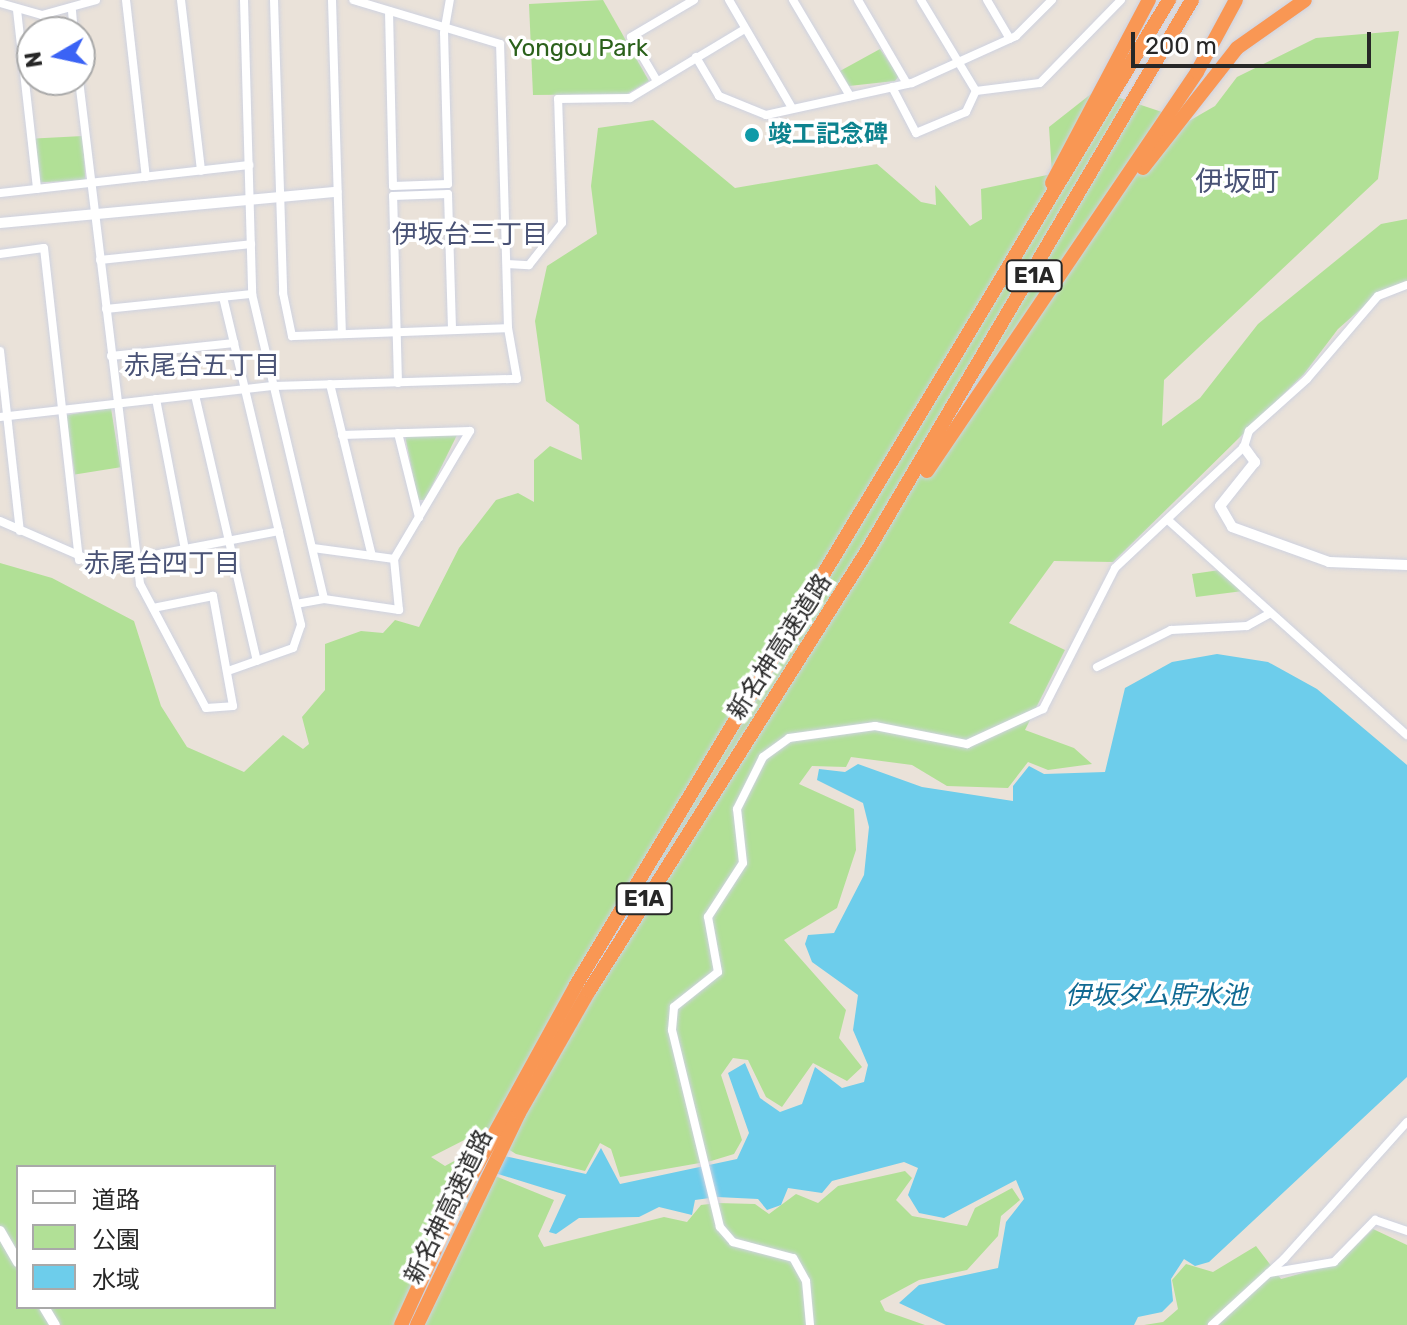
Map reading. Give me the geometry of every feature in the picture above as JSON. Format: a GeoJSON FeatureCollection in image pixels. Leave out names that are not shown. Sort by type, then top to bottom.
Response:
{"type":"FeatureCollection","features":[{"type":"Feature","properties":{"kind":"highway"},"geometry":{"type":"LineString","coordinates":[[1022,247],[1147,0]]}},
{"type":"Feature","properties":{"kind":"highway","name":"新名神高速道路"},"geometry":{"type":"LineString","coordinates":[[401,1325],[514,1109],[1169,0]]}},
{"type":"Feature","properties":{"kind":"highway","name":"新名神高速道路"},"geometry":{"type":"LineString","coordinates":[[514,1109],[869,548],[1192,0]]}},
{"type":"Feature","properties":{"kind":"highway"},"geometry":{"type":"LineString","coordinates":[[869,548],[1058,279],[1197,72],[1236,0]]}},
{"type":"Feature","properties":{"kind":"highway"},"geometry":{"type":"LineString","coordinates":[[1058,279],[1237,48],[1305,0]]}},
{"type":"Feature","properties":{"kind":"highway","name":"新名神高速道路"},"geometry":{"type":"LineString","coordinates":[[417,1325],[465,1202]]}},
{"type":"Feature","properties":{"kind":"street"},"geometry":{"type":"LineString","coordinates":[[0,3],[17,10],[72,11],[96,0]]}},
{"type":"Feature","properties":{"kind":"street"},"geometry":{"type":"LineString","coordinates":[[126,0],[146,177]]}},
{"type":"Feature","properties":{"kind":"street"},"geometry":{"type":"LineString","coordinates":[[181,0],[201,171]]}},
{"type":"Feature","properties":{"kind":"street"},"geometry":{"type":"LineString","coordinates":[[244,0],[252,294],[324,599]]}},
{"type":"Feature","properties":{"kind":"street"},"geometry":{"type":"LineString","coordinates":[[274,0],[283,296],[292,336],[508,328]]}},
{"type":"Feature","properties":{"kind":"street"},"geometry":{"type":"LineString","coordinates":[[332,0],[342,332]]}},
{"type":"Feature","properties":{"kind":"street"},"geometry":{"type":"LineString","coordinates":[[4,417],[274,386],[517,379],[508,328],[500,44],[353,0]]}},
{"type":"Feature","properties":{"kind":"street"},"geometry":{"type":"LineString","coordinates":[[389,11],[393,186],[448,184],[444,26],[450,0]]}},
{"type":"Feature","properties":{"kind":"street"},"geometry":{"type":"LineString","coordinates":[[657,81],[631,37],[694,0]]}},
{"type":"Feature","properties":{"kind":"street"},"geometry":{"type":"LineString","coordinates":[[729,0],[792,108]]}},
{"type":"Feature","properties":{"kind":"street"},"geometry":{"type":"LineString","coordinates":[[793,0],[850,96]]}},
{"type":"Feature","properties":{"kind":"street"},"geometry":{"type":"LineString","coordinates":[[858,0],[907,84]]}},
{"type":"Feature","properties":{"kind":"street"},"geometry":{"type":"LineString","coordinates":[[921,0],[976,91]]}},
{"type":"Feature","properties":{"kind":"street"},"geometry":{"type":"LineString","coordinates":[[987,0],[1010,39]]}},
{"type":"Feature","properties":{"kind":"street"},"geometry":{"type":"LineString","coordinates":[[696,57],[719,96],[762,115],[907,84],[1010,39],[1052,0]]}},
{"type":"Feature","properties":{"kind":"street"},"geometry":{"type":"LineString","coordinates":[[976,91],[1040,83],[1121,0]]}},
{"type":"Feature","properties":{"kind":"street"},"geometry":{"type":"LineString","coordinates":[[17,10],[37,189]]}},
{"type":"Feature","properties":{"kind":"street"},"geometry":{"type":"LineString","coordinates":[[72,11],[72,16]]}},
{"type":"Feature","properties":{"kind":"street"},"geometry":{"type":"LineString","coordinates":[[507,264],[529,265],[562,223],[558,99],[630,98],[745,29]]}},
{"type":"Feature","properties":{"kind":"street"},"geometry":{"type":"LineString","coordinates":[[892,87],[916,133],[966,112],[976,91]]}},
{"type":"Feature","properties":{"kind":"street"},"geometry":{"type":"LineString","coordinates":[[81,96],[134,560],[153,608],[206,708],[233,706],[231,670],[213,596],[153,608]]}},
{"type":"Feature","properties":{"kind":"street"},"geometry":{"type":"LineString","coordinates":[[0,193],[249,165]]}},
{"type":"Feature","properties":{"kind":"street"},"geometry":{"type":"LineString","coordinates":[[0,223],[250,195],[337,192]]}},
{"type":"Feature","properties":{"kind":"street"},"geometry":{"type":"LineString","coordinates":[[398,383],[393,196],[448,194],[452,329]]}},
{"type":"Feature","properties":{"kind":"street"},"geometry":{"type":"LineString","coordinates":[[100,260],[251,244]]}},
{"type":"Feature","properties":{"kind":"street"},"geometry":{"type":"LineString","coordinates":[[0,254],[44,248],[79,560]]}},
{"type":"Feature","properties":{"kind":"street"},"geometry":{"type":"LineString","coordinates":[[810,1325],[806,1281],[793,1258],[733,1242],[715,1213],[670,1012],[718,972],[708,917],[743,863],[737,809],[766,752],[789,738],[875,726],[967,744],[1040,711],[1115,568],[1169,521],[1244,447],[1249,431],[1307,379],[1378,296],[1407,285]]}},
{"type":"Feature","properties":{"kind":"street"},"geometry":{"type":"LineString","coordinates":[[106,309],[252,294]]}},
{"type":"Feature","properties":{"kind":"street"},"geometry":{"type":"LineString","coordinates":[[223,297],[301,625],[293,648],[231,670]]}},
{"type":"Feature","properties":{"kind":"street"},"geometry":{"type":"LineString","coordinates":[[111,356],[234,343]]}},
{"type":"Feature","properties":{"kind":"street"},"geometry":{"type":"LineString","coordinates":[[0,351],[4,417],[20,531]]}},
{"type":"Feature","properties":{"kind":"street"},"geometry":{"type":"LineString","coordinates":[[330,384],[372,556]]}},
{"type":"Feature","properties":{"kind":"street"},"geometry":{"type":"LineString","coordinates":[[195,395],[257,661]]}},
{"type":"Feature","properties":{"kind":"street"},"geometry":{"type":"LineString","coordinates":[[156,399],[185,550]]}},
{"type":"Feature","properties":{"kind":"street"},"geometry":{"type":"LineString","coordinates":[[297,604],[324,599],[399,610],[394,559],[470,431],[342,435]]}},
{"type":"Feature","properties":{"kind":"street"},"geometry":{"type":"LineString","coordinates":[[398,433],[419,517]]}},
{"type":"Feature","properties":{"kind":"street"},"geometry":{"type":"LineString","coordinates":[[1244,447],[1255,462],[1223,497],[1227,523],[1320,560],[1407,565]]}},
{"type":"Feature","properties":{"kind":"street"},"geometry":{"type":"LineString","coordinates":[[0,521],[79,560],[134,560],[279,531]]}},
{"type":"Feature","properties":{"kind":"street"},"geometry":{"type":"LineString","coordinates":[[1169,521],[1407,735]]}},
{"type":"Feature","properties":{"kind":"street"},"geometry":{"type":"LineString","coordinates":[[313,548],[394,559]]}},
{"type":"Feature","properties":{"kind":"street"},"geometry":{"type":"LineString","coordinates":[[1097,667],[1171,630],[1247,626],[1270,613]]}},
{"type":"Feature","properties":{"kind":"street"},"geometry":{"type":"LineString","coordinates":[[1212,1325],[1268,1273],[1407,1122]]}},
{"type":"Feature","properties":{"kind":"street"},"geometry":{"type":"LineString","coordinates":[[1268,1273],[1334,1262],[1375,1220],[1407,1231]]}},
{"type":"Feature","properties":{"kind":"street"},"geometry":{"type":"LineString","coordinates":[[0,1231],[16,1259]]}},
{"type":"Feature","properties":{"kind":"green space","name":"Yongou Park"},"geometry":{"type":"Polygon","coordinates":[[[603,0],[649,81],[627,94],[533,95],[529,4],[603,0]]]}},
{"type":"Feature","properties":{"kind":"green space"},"geometry":{"type":"Polygon","coordinates":[[[1399,31],[1378,179],[1164,380],[1162,426],[1200,398],[1258,324],[1381,224],[1407,219],[1407,286],[1378,294],[1338,329],[1304,374],[1113,562],[1054,561],[1009,623],[1065,650],[1025,730],[1074,748],[1092,764],[1048,770],[1028,762],[1008,788],[947,786],[912,765],[851,757],[846,767],[812,766],[799,784],[854,809],[856,850],[837,908],[784,940],[846,1010],[839,1038],[862,1067],[847,1081],[813,1063],[782,1107],[766,1097],[748,1060],[733,1058],[721,1075],[742,1140],[734,1154],[620,1177],[611,1149],[600,1143],[585,1171],[516,1154],[480,1132],[431,1157],[445,1166],[456,1160],[554,1200],[538,1236],[544,1247],[664,1217],[687,1222],[701,1205],[755,1204],[769,1214],[796,1194],[818,1203],[838,1186],[905,1171],[912,1178],[896,1200],[912,1216],[967,1226],[975,1208],[1012,1188],[1020,1200],[1001,1216],[998,1236],[967,1270],[919,1280],[880,1301],[885,1311],[925,1325],[0,1325],[0,563],[52,578],[134,621],[161,706],[187,747],[244,772],[283,735],[303,749],[309,744],[302,717],[325,690],[325,644],[361,631],[383,633],[395,620],[419,627],[459,548],[496,500],[518,493],[534,502],[534,460],[550,446],[582,460],[579,425],[546,401],[535,321],[547,266],[597,234],[591,186],[598,128],[653,120],[735,188],[877,164],[921,202],[936,205],[935,185],[970,226],[982,219],[981,189],[1052,174],[1049,127],[1096,90],[1189,121],[1215,106],[1237,77],[1316,38],[1399,31]]]}},
{"type":"Feature","properties":{"kind":"green space"},"geometry":{"type":"Polygon","coordinates":[[[880,49],[899,76],[895,81],[849,86],[840,71],[880,49]]]}},
{"type":"Feature","properties":{"kind":"green space"},"geometry":{"type":"Polygon","coordinates":[[[83,136],[85,180],[37,182],[35,139],[83,136]]]}},
{"type":"Feature","properties":{"kind":"green space"},"geometry":{"type":"Polygon","coordinates":[[[111,408],[120,467],[75,474],[66,415],[111,408]]]}},
{"type":"Feature","properties":{"kind":"green space"},"geometry":{"type":"Polygon","coordinates":[[[457,435],[425,500],[418,500],[405,436],[457,435]]]}},
{"type":"Feature","properties":{"kind":"green space"},"geometry":{"type":"Polygon","coordinates":[[[1220,570],[1243,591],[1196,597],[1192,574],[1220,570]]]}},
{"type":"Feature","properties":{"kind":"green space"},"geometry":{"type":"Polygon","coordinates":[[[1373,1229],[1407,1245],[1407,1325],[1144,1325],[1163,1322],[1178,1309],[1172,1280],[1186,1264],[1213,1272],[1256,1246],[1281,1279],[1335,1264],[1373,1229]]]}},
{"type":"Feature","properties":{"kind":"water","name":"伊坂ダム貯水池"},"geometry":{"type":"Polygon","coordinates":[[[1217,654],[1268,662],[1317,689],[1407,765],[1407,1077],[1209,1262],[1195,1266],[1184,1259],[1171,1279],[1173,1301],[1162,1312],[1138,1317],[1134,1325],[946,1325],[899,1303],[919,1285],[998,1268],[1006,1222],[1024,1199],[1016,1180],[944,1218],[919,1213],[908,1195],[918,1168],[904,1162],[832,1181],[822,1193],[788,1188],[781,1205],[767,1210],[758,1199],[717,1197],[695,1200],[692,1215],[659,1207],[639,1217],[579,1218],[556,1234],[549,1232],[566,1195],[495,1173],[477,1150],[586,1174],[601,1148],[620,1184],[737,1159],[749,1133],[728,1073],[745,1063],[760,1098],[780,1112],[802,1104],[815,1067],[842,1088],[864,1082],[868,1065],[853,1030],[858,995],[812,962],[805,944],[808,935],[834,933],[864,875],[869,827],[863,803],[817,780],[819,769],[845,772],[858,764],[922,787],[1013,801],[1013,786],[1029,766],[1044,774],[1105,772],[1125,688],[1172,662],[1217,654]]]}},
{"type":"Feature","properties":{"kind":"place","name":"竣工記念碑"},"geometry":{"type":"Point","coordinates":[752,135]}},
{"type":"Feature","properties":{"kind":"district","name":"伊坂町"},"geometry":{"type":"Point","coordinates":[1237,182]}},
{"type":"Feature","properties":{"kind":"district","name":"伊坂台三丁目"},"geometry":{"type":"Point","coordinates":[470,235]}},
{"type":"Feature","properties":{"kind":"district","name":"赤尾台五丁目"},"geometry":{"type":"Point","coordinates":[202,366]}},
{"type":"Feature","properties":{"kind":"district","name":"赤尾台四丁目"},"geometry":{"type":"Point","coordinates":[162,564]}}]}
